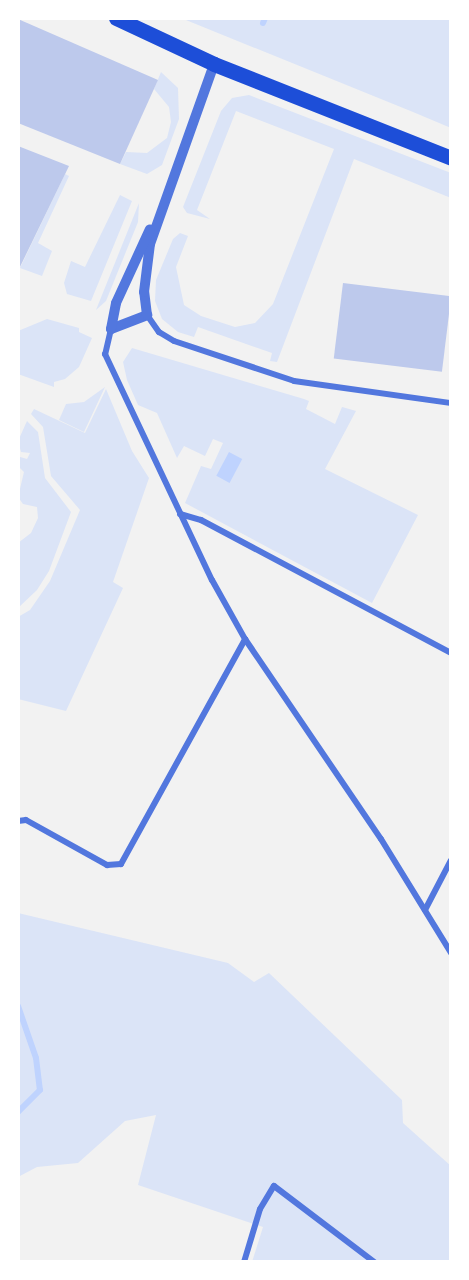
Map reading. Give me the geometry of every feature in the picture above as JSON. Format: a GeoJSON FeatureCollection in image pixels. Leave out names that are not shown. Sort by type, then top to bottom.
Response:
{"type":"FeatureCollection","features":[{"type":"Feature","properties":{"kind":"main road"},"geometry":{"type":"LineString","coordinates":[[116,18],[214,64],[451,158]]}},
{"type":"Feature","properties":{"kind":"street"},"geometry":{"type":"LineString","coordinates":[[214,64],[159,213],[146,266],[147,315],[159,332],[174,341],[294,381],[451,403]]}},
{"type":"Feature","properties":{"kind":"street"},"geometry":{"type":"LineString","coordinates":[[159,213],[139,246],[116,303],[105,354],[180,513],[244,639],[425,910],[451,953]]}},
{"type":"Feature","properties":{"kind":"street"},"geometry":{"type":"LineString","coordinates":[[111,328],[147,315]]}},
{"type":"Feature","properties":{"kind":"street"},"geometry":{"type":"LineString","coordinates":[[180,513],[201,520],[451,653]]}},
{"type":"Feature","properties":{"kind":"street"},"geometry":{"type":"LineString","coordinates":[[18,821],[26,820],[106,865],[122,864],[244,639]]}},
{"type":"Feature","properties":{"kind":"street"},"geometry":{"type":"LineString","coordinates":[[425,910],[451,860]]}},
{"type":"Feature","properties":{"kind":"street"},"geometry":{"type":"LineString","coordinates":[[244,1262],[260,1209],[274,1186],[374,1262]]}},
{"type":"Feature","properties":{"kind":"shaded area"},"geometry":{"type":"Polygon","coordinates":[[[181,18],[451,18],[451,128],[413,112],[181,18]]]}},
{"type":"Feature","properties":{"kind":"shaded area"},"geometry":{"type":"Polygon","coordinates":[[[161,72],[178,88],[179,119],[162,165],[147,174],[120,164],[126,152],[147,153],[167,138],[171,122],[169,107],[154,89],[161,72]]]}},
{"type":"Feature","properties":{"kind":"shaded area"},"geometry":{"type":"Polygon","coordinates":[[[249,95],[451,173],[451,198],[354,159],[277,362],[270,361],[272,353],[198,327],[194,337],[178,332],[162,319],[155,301],[156,280],[173,239],[180,233],[188,236],[176,267],[184,305],[201,316],[235,327],[255,323],[273,304],[334,149],[236,111],[197,210],[210,219],[187,213],[183,207],[221,111],[232,98],[249,95]]]}},
{"type":"Feature","properties":{"kind":"shaded area"},"geometry":{"type":"Polygon","coordinates":[[[65,174],[69,176],[38,243],[52,251],[42,276],[20,268],[65,174]]]}},
{"type":"Feature","properties":{"kind":"shaded area"},"geometry":{"type":"Polygon","coordinates":[[[120,195],[132,201],[91,301],[67,294],[64,283],[71,261],[85,267],[120,195]]]}},
{"type":"Feature","properties":{"kind":"shaded area"},"geometry":{"type":"Polygon","coordinates":[[[139,203],[138,222],[106,301],[96,310],[139,203]]]}},
{"type":"Feature","properties":{"kind":"shaded area"},"geometry":{"type":"Polygon","coordinates":[[[47,319],[79,328],[79,332],[92,338],[79,367],[65,379],[54,382],[54,387],[18,374],[18,331],[47,319]]]}},
{"type":"Feature","properties":{"kind":"shaded area"},"geometry":{"type":"Polygon","coordinates":[[[132,348],[304,399],[309,401],[306,409],[335,424],[342,407],[356,411],[325,469],[418,515],[372,603],[185,503],[201,466],[211,469],[223,443],[213,439],[205,456],[184,446],[177,458],[157,413],[138,405],[127,380],[123,362],[132,348]]]}},
{"type":"Feature","properties":{"kind":"shaded area"},"geometry":{"type":"Polygon","coordinates":[[[105,387],[84,432],[59,420],[66,404],[84,402],[105,387]]]}},
{"type":"Feature","properties":{"kind":"shaded area"},"geometry":{"type":"Polygon","coordinates":[[[106,389],[132,451],[149,478],[113,582],[123,588],[66,711],[18,699],[18,617],[30,610],[50,581],[80,510],[51,476],[43,427],[31,414],[34,409],[85,433],[106,389]]]}},
{"type":"Feature","properties":{"kind":"shaded area"},"geometry":{"type":"Polygon","coordinates":[[[27,421],[38,432],[45,478],[71,512],[49,571],[37,590],[18,608],[18,543],[31,533],[38,518],[37,507],[23,504],[18,497],[24,472],[18,466],[20,457],[27,459],[30,453],[21,452],[18,441],[27,421]]]}},
{"type":"Feature","properties":{"kind":"shaded area"},"geometry":{"type":"Polygon","coordinates":[[[18,913],[228,963],[254,982],[269,973],[402,1100],[403,1123],[451,1166],[451,1262],[252,1262],[263,1227],[138,1185],[156,1115],[125,1121],[78,1163],[37,1167],[18,1177],[18,913]]]}},
{"type":"Feature","properties":{"kind":"water"},"geometry":{"type":"Polygon","coordinates":[[[229,452],[242,459],[230,483],[216,476],[229,452]]]}},
{"type":"Feature","properties":{"kind":"building"},"geometry":{"type":"Polygon","coordinates":[[[18,19],[158,80],[120,164],[18,123],[18,19]]]}},
{"type":"Feature","properties":{"kind":"building"},"geometry":{"type":"Polygon","coordinates":[[[18,146],[69,166],[18,271],[18,146]]]}},
{"type":"Feature","properties":{"kind":"building"},"geometry":{"type":"Polygon","coordinates":[[[343,283],[451,296],[442,372],[334,358],[343,283]]]}},
{"type":"Feature","properties":{"kind":"waterway"},"geometry":{"type":"LineString","coordinates":[[263,23],[265,18]]}},
{"type":"Feature","properties":{"kind":"waterway"},"geometry":{"type":"LineString","coordinates":[[18,1006],[36,1058],[40,1090],[18,1112]]}}]}
